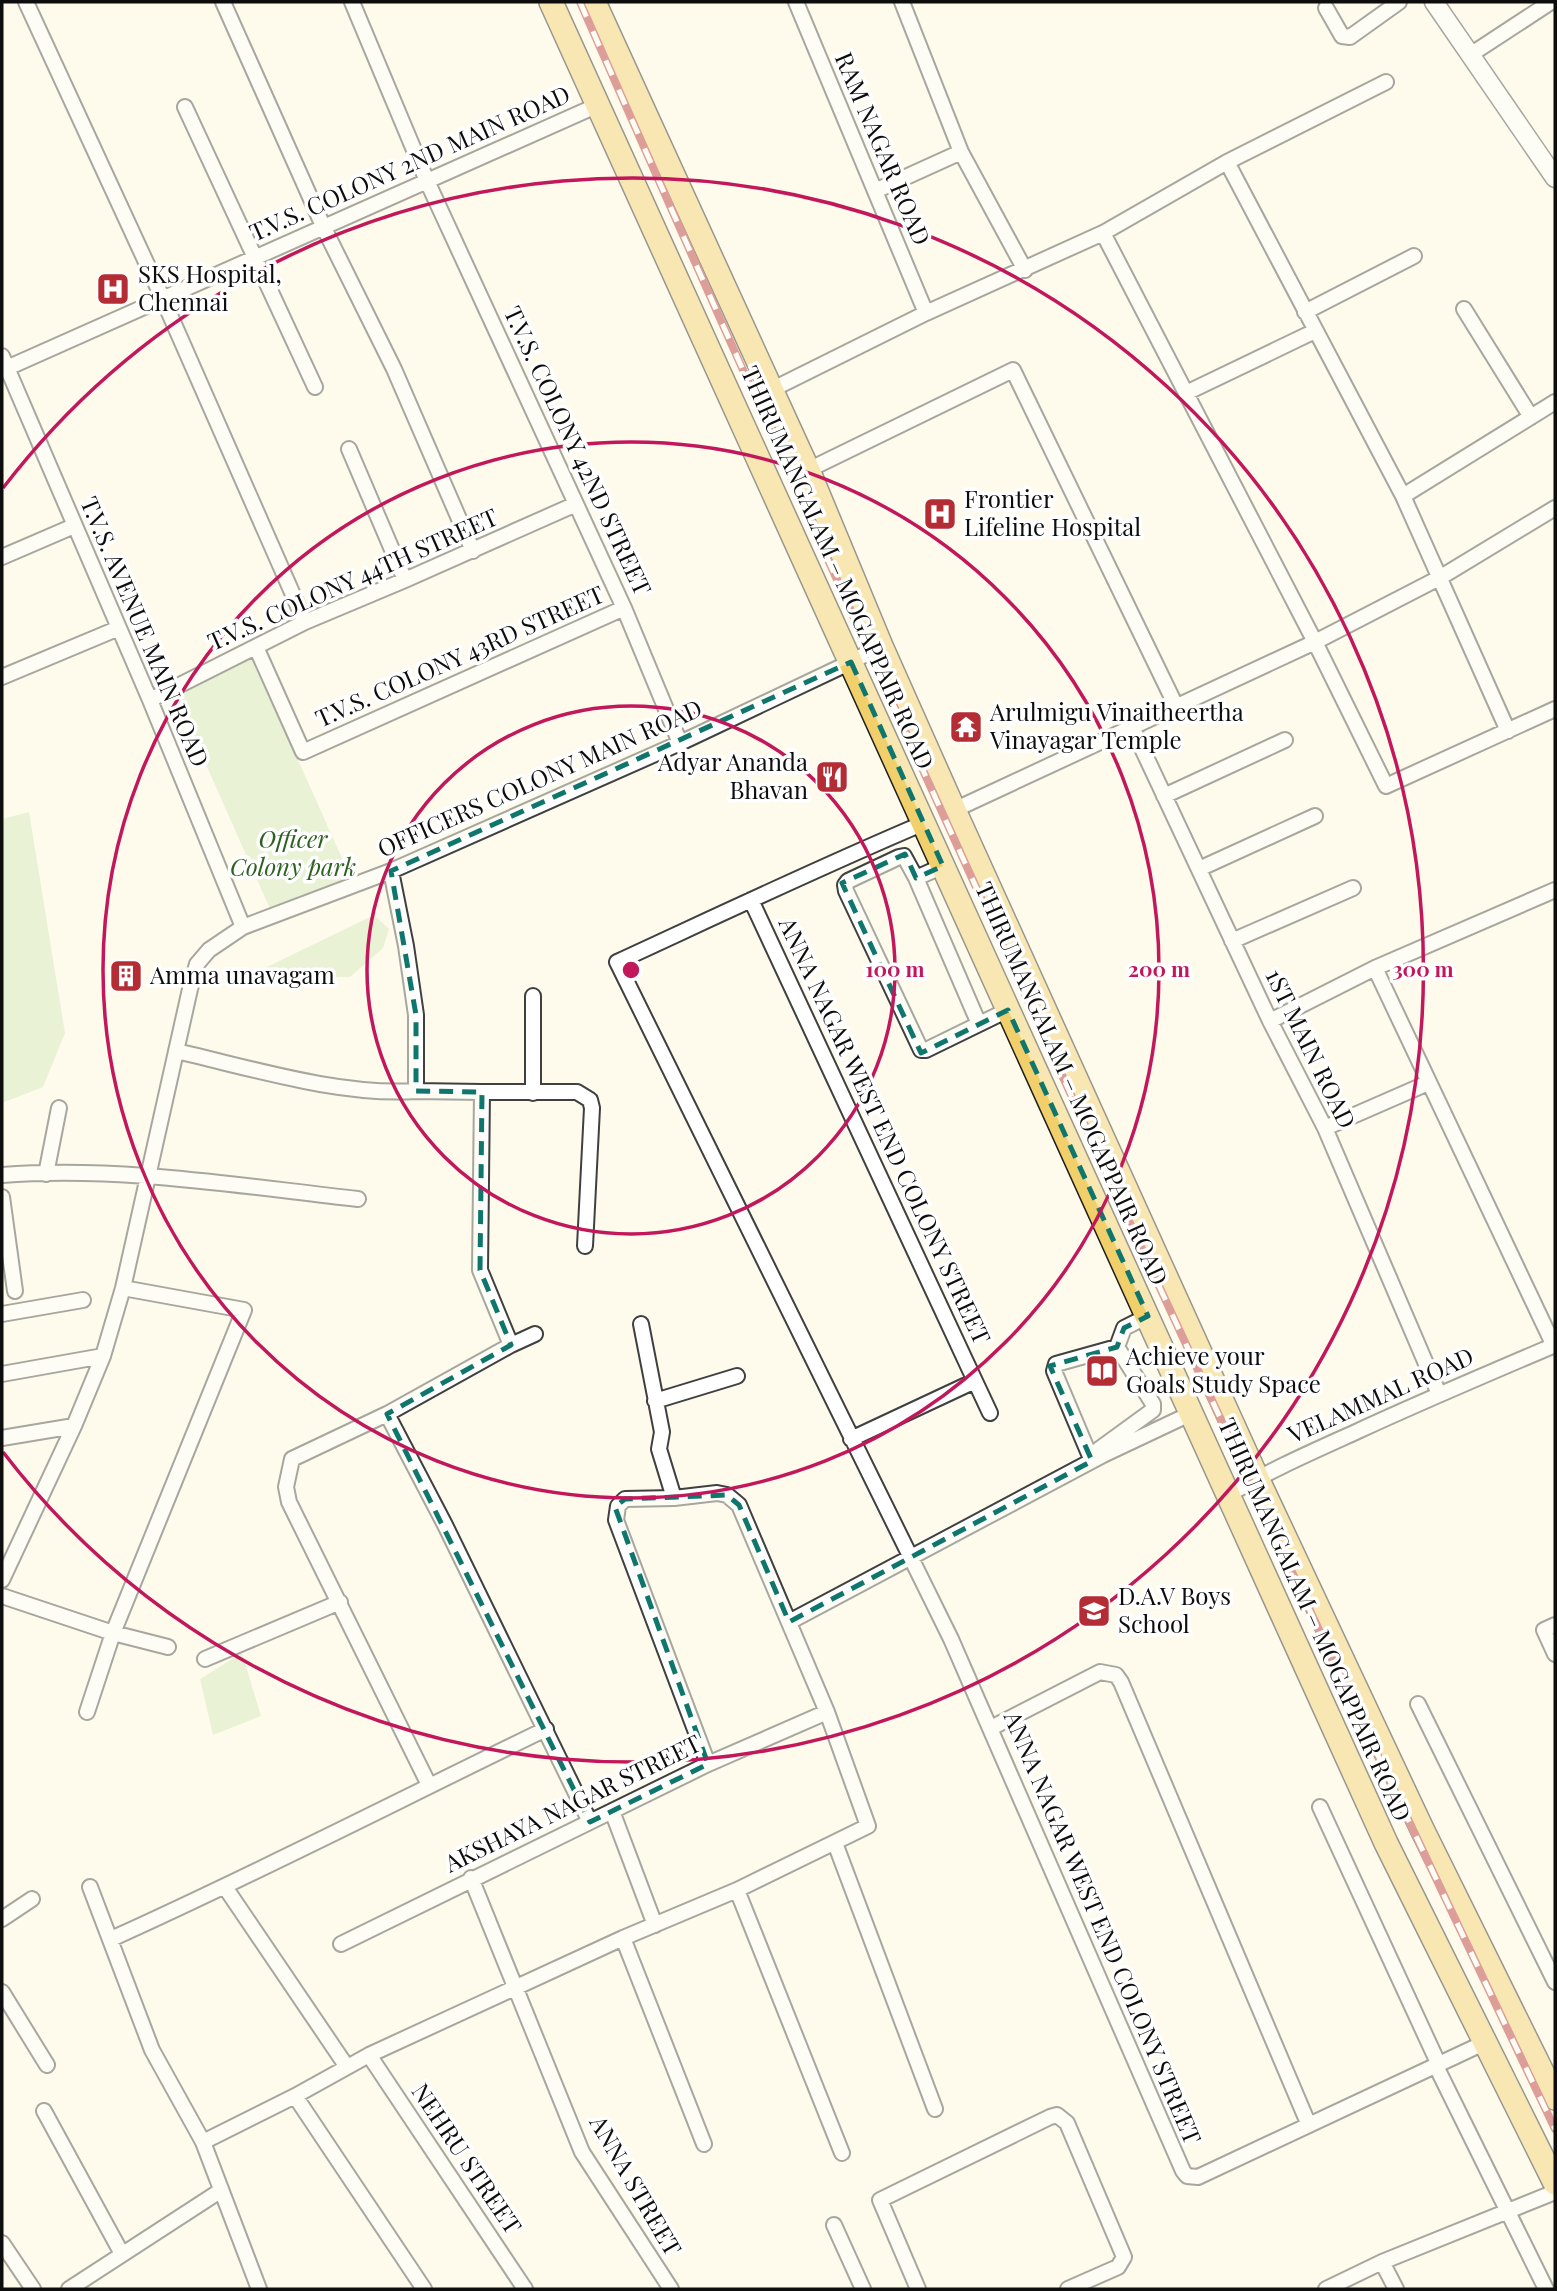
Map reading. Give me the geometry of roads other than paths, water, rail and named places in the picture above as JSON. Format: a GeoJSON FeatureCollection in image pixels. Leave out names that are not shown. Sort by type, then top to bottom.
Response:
{"type":"FeatureCollection","features":[{"type":"Feature","properties":{"kind":"main road","name":"THIRUMANGALAM – MOGAPPAIR ROAD"},"geometry":{"type":"LineString","coordinates":[[551,2],[1386,1843],[1555,2183]]}},
{"type":"Feature","properties":{"kind":"main road","name":"THIRUMANGALAM – MOGAPPAIR ROAD"},"geometry":{"type":"LineString","coordinates":[[594,2],[808,470],[881,646],[954,810],[1257,1478],[1422,1829],[1555,2098]]}},
{"type":"Feature","properties":{"kind":"street"},"geometry":{"type":"LineString","coordinates":[[26,2],[163,299],[305,622]]}},
{"type":"Feature","properties":{"kind":"street"},"geometry":{"type":"LineString","coordinates":[[223,2],[323,226],[394,369],[473,551]]}},
{"type":"Feature","properties":{"kind":"street","name":"T.V.S. COLONY 42ND STREET"},"geometry":{"type":"LineString","coordinates":[[352,2],[428,181],[624,608],[680,743]]}},
{"type":"Feature","properties":{"kind":"street","name":"RAM NAGAR ROAD"},"geometry":{"type":"LineString","coordinates":[[796,2],[926,313]]}},
{"type":"Feature","properties":{"kind":"street"},"geometry":{"type":"LineString","coordinates":[[902,2],[961,152],[1026,270]]}},
{"type":"Feature","properties":{"kind":"street"},"geometry":{"type":"LineString","coordinates":[[1326,8],[1342,36],[1350,37],[1399,2]]}},
{"type":"Feature","properties":{"kind":"street"},"geometry":{"type":"LineString","coordinates":[[1433,2],[1555,178]]}},
{"type":"Feature","properties":{"kind":"street"},"geometry":{"type":"LineString","coordinates":[[1470,55],[1551,2]]}},
{"type":"Feature","properties":{"kind":"street"},"geometry":{"type":"LineString","coordinates":[[771,390],[926,313],[1103,233],[1227,162],[1386,82]]}},
{"type":"Feature","properties":{"kind":"street","name":"T.V.S. COLONY 2ND MAIN ROAD"},"geometry":{"type":"LineString","coordinates":[[5,362],[163,299],[598,105]]}},
{"type":"Feature","properties":{"kind":"street"},"geometry":{"type":"LineString","coordinates":[[185,107],[315,387]]}},
{"type":"Feature","properties":{"kind":"street"},"geometry":{"type":"LineString","coordinates":[[875,191],[961,152]]}},
{"type":"Feature","properties":{"kind":"street"},"geometry":{"type":"LineString","coordinates":[[1227,162],[1403,496],[1508,731]]}},
{"type":"Feature","properties":{"kind":"street"},"geometry":{"type":"LineString","coordinates":[[1103,233],[1315,642],[1386,786],[1555,709]]}},
{"type":"Feature","properties":{"kind":"street"},"geometry":{"type":"LineString","coordinates":[[1306,312],[1414,256]]}},
{"type":"Feature","properties":{"kind":"street"},"geometry":{"type":"LineString","coordinates":[[1464,309],[1531,417]]}},
{"type":"Feature","properties":{"kind":"street"},"geometry":{"type":"LineString","coordinates":[[1186,393],[1315,331]]}},
{"type":"Feature","properties":{"kind":"street","name":"T.V.S. AVENUE MAIN ROAD"},"geometry":{"type":"LineString","coordinates":[[5,362],[150,700],[243,927]]}},
{"type":"Feature","properties":{"kind":"street"},"geometry":{"type":"LineString","coordinates":[[808,470],[1013,370],[1177,708]]}},
{"type":"Feature","properties":{"kind":"street"},"geometry":{"type":"LineString","coordinates":[[1403,496],[1555,402]]}},
{"type":"Feature","properties":{"kind":"street"},"geometry":{"type":"LineString","coordinates":[[349,449],[405,580]]}},
{"type":"Feature","properties":{"kind":"street","name":"T.V.S. COLONY 44TH STREET"},"geometry":{"type":"LineString","coordinates":[[150,700],[305,622],[576,504]]}},
{"type":"Feature","properties":{"kind":"street"},"geometry":{"type":"LineString","coordinates":[[954,810],[1315,642],[1440,577],[1555,508]]}},
{"type":"Feature","properties":{"kind":"street"},"geometry":{"type":"LineString","coordinates":[[2,557],[74,526]]}},
{"type":"Feature","properties":{"kind":"street","name":"T.V.S. COLONY 43RD STREET"},"geometry":{"type":"LineString","coordinates":[[256,647],[303,752],[624,608]]}},
{"type":"Feature","properties":{"kind":"street"},"geometry":{"type":"LineString","coordinates":[[2,677],[119,628]]}},
{"type":"Feature","properties":{"kind":"street","name":"OFFICERS COLONY MAIN ROAD"},"geometry":{"type":"LineString","coordinates":[[2,1580],[74,1426],[103,1356],[123,1288],[146,1176],[197,964],[209,950],[243,927],[391,871],[680,743],[881,646]]}},
{"type":"Feature","properties":{"kind":"street","name":"1ST MAIN ROAD"},"geometry":{"type":"LineString","coordinates":[[1132,727],[1269,1021],[1325,1128],[1439,1394]]}},
{"type":"Feature","properties":{"kind":"street"},"geometry":{"type":"LineString","coordinates":[[1164,796],[1285,740]]}},
{"type":"Feature","properties":{"kind":"street"},"geometry":{"type":"LineString","coordinates":[[1199,869],[1315,816]]}},
{"type":"Feature","properties":{"kind":"street","name":"ANNA NAGAR WEST END COLONY STREET"},"geometry":{"type":"LineString","coordinates":[[924,823],[819,868],[617,962],[951,1639],[1187,2176],[1198,2177],[1308,2123],[1486,2042]]}},
{"type":"Feature","properties":{"kind":"street"},"geometry":{"type":"LineString","coordinates":[[979,1024],[907,859],[904,856],[899,857],[848,881],[845,884],[846,891],[921,1049],[926,1050],[1009,1010]]}},
{"type":"Feature","properties":{"kind":"street"},"geometry":{"type":"LineString","coordinates":[[916,878],[943,866]]}},
{"type":"Feature","properties":{"kind":"street"},"geometry":{"type":"LineString","coordinates":[[391,871],[416,1016],[416,1091]]}},
{"type":"Feature","properties":{"kind":"street"},"geometry":{"type":"LineString","coordinates":[[1232,941],[1353,888]]}},
{"type":"Feature","properties":{"kind":"street"},"geometry":{"type":"LineString","coordinates":[[1269,1021],[1376,968],[1555,890]]}},
{"type":"Feature","properties":{"kind":"street","name":"ANNA NAGAR WEST END COLONY STREET"},"geometry":{"type":"LineString","coordinates":[[751,901],[990,1413]]}},
{"type":"Feature","properties":{"kind":"street"},"geometry":{"type":"LineString","coordinates":[[1376,968],[1428,1083],[1555,1346]]}},
{"type":"Feature","properties":{"kind":"street"},"geometry":{"type":"LineString","coordinates":[[533,996],[533,1093]]}},
{"type":"Feature","properties":{"kind":"street"},"geometry":{"type":"LineString","coordinates":[[176,1051],[335,1086],[392,1093],[577,1092],[590,1100],[592,1108],[585,1246]]}},
{"type":"Feature","properties":{"kind":"street"},"geometry":{"type":"LineString","coordinates":[[1325,1128],[1428,1083]]}},
{"type":"Feature","properties":{"kind":"street"},"geometry":{"type":"LineString","coordinates":[[482,1092],[480,1270],[511,1345]]}},
{"type":"Feature","properties":{"kind":"street"},"geometry":{"type":"LineString","coordinates":[[46,1174],[59,1108]]}},
{"type":"Feature","properties":{"kind":"street"},"geometry":{"type":"LineString","coordinates":[[2,1175],[146,1176],[358,1199]]}},
{"type":"Feature","properties":{"kind":"street"},"geometry":{"type":"LineString","coordinates":[[2,1197],[15,1291]]}},
{"type":"Feature","properties":{"kind":"street"},"geometry":{"type":"LineString","coordinates":[[87,1712],[113,1633],[244,1310],[123,1288]]}},
{"type":"Feature","properties":{"kind":"street"},"geometry":{"type":"LineString","coordinates":[[2,1314],[83,1300]]}},
{"type":"Feature","properties":{"kind":"street"},"geometry":{"type":"LineString","coordinates":[[1117,1347],[1124,1328],[1148,1316]]}},
{"type":"Feature","properties":{"kind":"street"},"geometry":{"type":"LineString","coordinates":[[641,1324],[662,1432],[659,1449],[674,1498]]}},
{"type":"Feature","properties":{"kind":"street"},"geometry":{"type":"LineString","coordinates":[[429,1785],[289,1502],[287,1475],[292,1459],[387,1414],[535,1334]]}},
{"type":"Feature","properties":{"kind":"street","name":"VELAMMAL ROAD"},"geometry":{"type":"LineString","coordinates":[[1228,1495],[1257,1478],[1439,1394],[1555,1346]]}},
{"type":"Feature","properties":{"kind":"street"},"geometry":{"type":"LineString","coordinates":[[1091,1458],[1054,1371],[1056,1364],[1117,1347]]}},
{"type":"Feature","properties":{"kind":"street"},"geometry":{"type":"LineString","coordinates":[[1091,1458],[1153,1410],[1153,1404],[1117,1347]]}},
{"type":"Feature","properties":{"kind":"street"},"geometry":{"type":"LineString","coordinates":[[2,1374],[103,1356]]}},
{"type":"Feature","properties":{"kind":"street"},"geometry":{"type":"LineString","coordinates":[[655,1401],[737,1376]]}},
{"type":"Feature","properties":{"kind":"street","name":"ANNA NAGAR WEST END COLONY STREET"},"geometry":{"type":"LineString","coordinates":[[851,1439],[975,1381]]}},
{"type":"Feature","properties":{"kind":"street"},"geometry":{"type":"LineString","coordinates":[[789,1622],[1091,1458],[1192,1413]]}},
{"type":"Feature","properties":{"kind":"street"},"geometry":{"type":"LineString","coordinates":[[387,1414],[590,1822]]}},
{"type":"Feature","properties":{"kind":"street"},"geometry":{"type":"LineString","coordinates":[[2,1438],[74,1426]]}},
{"type":"Feature","properties":{"kind":"street"},"geometry":{"type":"LineString","coordinates":[[203,2142],[296,2096],[369,2055],[623,1938],[737,1890],[869,1826],[827,1712],[738,1505],[727,1495],[718,1493],[674,1498],[625,1499],[618,1506],[616,1520],[708,1764]]}},
{"type":"Feature","properties":{"kind":"street"},"geometry":{"type":"LineString","coordinates":[[2,1596],[113,1633],[168,1647]]}},
{"type":"Feature","properties":{"kind":"street"},"geometry":{"type":"LineString","coordinates":[[205,1659],[340,1602]]}},
{"type":"Feature","properties":{"kind":"street"},"geometry":{"type":"LineString","coordinates":[[1550,1627],[1555,1654]]}},
{"type":"Feature","properties":{"kind":"street"},"geometry":{"type":"LineString","coordinates":[[991,1728],[1100,1672],[1116,1675],[1308,2123]]}},
{"type":"Feature","properties":{"kind":"street"},"geometry":{"type":"LineString","coordinates":[[1418,1703],[1555,1982]]}},
{"type":"Feature","properties":{"kind":"street","name":"AKSHAYA NAGAR STREET"},"geometry":{"type":"LineString","coordinates":[[341,1944],[708,1764],[827,1712]]}},
{"type":"Feature","properties":{"kind":"street"},"geometry":{"type":"LineString","coordinates":[[111,1939],[225,1888],[546,1729]]}},
{"type":"Feature","properties":{"kind":"street"},"geometry":{"type":"LineString","coordinates":[[1320,1807],[1438,2065],[1546,2289]]}},
{"type":"Feature","properties":{"kind":"street"},"geometry":{"type":"LineString","coordinates":[[612,1811],[655,1924]]}},
{"type":"Feature","properties":{"kind":"street"},"geometry":{"type":"LineString","coordinates":[[835,1843],[935,2109]]}},
{"type":"Feature","properties":{"kind":"street","name":"ANNA STREET"},"geometry":{"type":"LineString","coordinates":[[471,1878],[582,2152],[671,2289]]}},
{"type":"Feature","properties":{"kind":"street"},"geometry":{"type":"LineString","coordinates":[[90,1887],[152,2050],[203,2142],[259,2289]]}},
{"type":"Feature","properties":{"kind":"street"},"geometry":{"type":"LineString","coordinates":[[225,1888],[347,2067]]}},
{"type":"Feature","properties":{"kind":"street"},"geometry":{"type":"LineString","coordinates":[[737,1890],[842,2153]]}},
{"type":"Feature","properties":{"kind":"street"},"geometry":{"type":"LineString","coordinates":[[2,1919],[32,1899]]}},
{"type":"Feature","properties":{"kind":"street"},"geometry":{"type":"LineString","coordinates":[[623,1938],[704,2144]]}},
{"type":"Feature","properties":{"kind":"street"},"geometry":{"type":"LineString","coordinates":[[2,1992],[47,2064]]}},
{"type":"Feature","properties":{"kind":"street","name":"NEHRU STREET"},"geometry":{"type":"LineString","coordinates":[[369,2055],[525,2289]]}},
{"type":"Feature","properties":{"kind":"street"},"geometry":{"type":"LineString","coordinates":[[296,2096],[424,2289]]}},
{"type":"Feature","properties":{"kind":"street"},"geometry":{"type":"LineString","coordinates":[[44,2111],[122,2254]]}},
{"type":"Feature","properties":{"kind":"street"},"geometry":{"type":"LineString","coordinates":[[918,2289],[880,2200],[1057,2115],[1067,2123],[1125,2257],[1118,2267],[1068,2289]]}},
{"type":"Feature","properties":{"kind":"street"},"geometry":{"type":"LineString","coordinates":[[69,2289],[220,2191]]}},
{"type":"Feature","properties":{"kind":"street"},"geometry":{"type":"LineString","coordinates":[[1326,2289],[1382,2262],[1555,2192]]}},
{"type":"Feature","properties":{"kind":"street"},"geometry":{"type":"LineString","coordinates":[[834,2225],[863,2289]]}},
{"type":"Feature","properties":{"kind":"street"},"geometry":{"type":"LineString","coordinates":[[2,2243],[33,2289]]}},
{"type":"Feature","properties":{"kind":"street"},"geometry":{"type":"LineString","coordinates":[[1382,2262],[1396,2289]]}},
{"type":"Feature","properties":{"kind":"railway"},"geometry":{"type":"LineString","coordinates":[[580,2],[698,270],[1059,1069],[1305,1600],[1555,2129]]}},
{"type":"Feature","properties":{"kind":"place","name":"SKS Hospital, Chennai"},"geometry":{"type":"Point","coordinates":[113,289]}},
{"type":"Feature","properties":{"kind":"place","name":"Frontier Lifeline Hospital"},"geometry":{"type":"Point","coordinates":[940,514]}},
{"type":"Feature","properties":{"kind":"place","name":"Arulmigu Vinaitheertha Vinayagar Temple"},"geometry":{"type":"Point","coordinates":[966,727]}},
{"type":"Feature","properties":{"kind":"place","name":"Adyar Ananda Bhavan"},"geometry":{"type":"Point","coordinates":[832,777]}},
{"type":"Feature","properties":{"kind":"place","name":"Amma unavagam"},"geometry":{"type":"Point","coordinates":[126,976]}},
{"type":"Feature","properties":{"kind":"place","name":"Achieve your Goals Study Space"},"geometry":{"type":"Point","coordinates":[1102,1371]}},
{"type":"Feature","properties":{"kind":"place","name":"D.A.V Boys School"},"geometry":{"type":"Point","coordinates":[1094,1611]}},
{"type":"Feature","properties":{"kind":"park label","name":"Officer Colony park"},"geometry":{"type":"Point","coordinates":[293,854]}}]}
